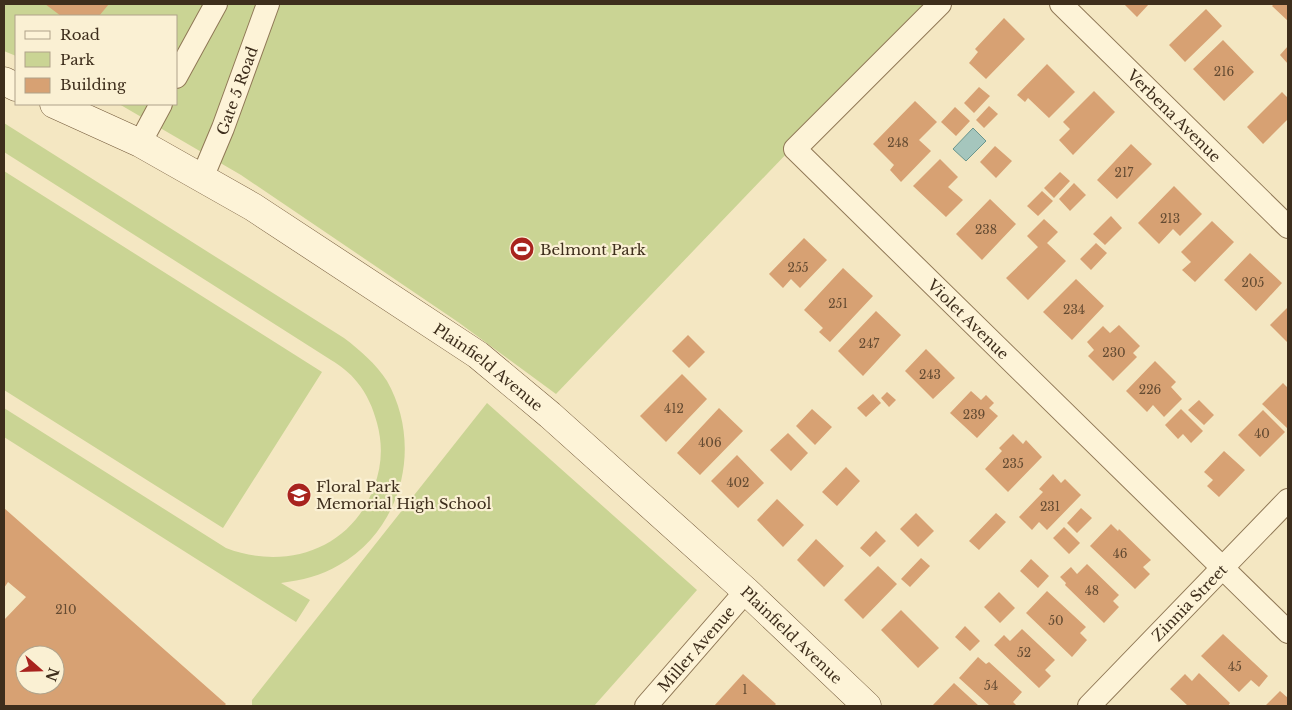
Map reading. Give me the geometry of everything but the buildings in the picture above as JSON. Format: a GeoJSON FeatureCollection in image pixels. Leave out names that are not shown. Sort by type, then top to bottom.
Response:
{"type":"FeatureCollection","features":[{"type":"Feature","properties":{"kind":"main road","name":"Plainfield Avenue"},"geometry":{"type":"LineString","coordinates":[[56,105],[140,143],[261,212],[478,355],[538,404],[746,591],[867,706]]}},
{"type":"Feature","properties":{"kind":"street"},"geometry":{"type":"LineString","coordinates":[[178,72],[216,4]]}},
{"type":"Feature","properties":{"kind":"street","name":"Gate 5 Road"},"geometry":{"type":"LineString","coordinates":[[202,178],[224,128],[268,4]]}},
{"type":"Feature","properties":{"kind":"street","name":"Violet Avenue"},"geometry":{"type":"LineString","coordinates":[[940,4],[795,149],[1288,632]]}},
{"type":"Feature","properties":{"kind":"street","name":"Verbena Avenue"},"geometry":{"type":"LineString","coordinates":[[1061,4],[1288,227]]}},
{"type":"Feature","properties":{"kind":"street"},"geometry":{"type":"LineString","coordinates":[[140,143],[160,105]]}},
{"type":"Feature","properties":{"kind":"street","name":"Zinnia Street"},"geometry":{"type":"LineString","coordinates":[[1089,706],[1288,500]]}},
{"type":"Feature","properties":{"kind":"street","name":"Miller Avenue"},"geometry":{"type":"LineString","coordinates":[[646,706],[746,591]]}},
{"type":"Feature","properties":{"kind":"green space","name":"Belmont Park"},"geometry":{"type":"Polygon","coordinates":[[[4,4],[930,4],[556,394],[458,322],[241,175],[121,105],[178,105],[178,15],[15,15],[15,56],[4,51],[4,4]]]}},
{"type":"Feature","properties":{"kind":"green space"},"geometry":{"type":"Polygon","coordinates":[[[4,123],[344,338],[378,369],[387,381],[398,406],[404,431],[405,457],[400,483],[392,508],[379,530],[361,549],[339,565],[311,577],[281,583],[310,600],[296,622],[4,437],[4,408],[226,548],[248,555],[271,557],[293,555],[314,550],[333,540],[349,526],[363,509],[377,479],[381,455],[377,423],[367,396],[354,379],[338,365],[4,152],[4,123]]]}},
{"type":"Feature","properties":{"kind":"green space"},"geometry":{"type":"Polygon","coordinates":[[[4,171],[322,372],[223,528],[4,390],[4,171]]]}},
{"type":"Feature","properties":{"kind":"green space"},"geometry":{"type":"Polygon","coordinates":[[[487,403],[697,590],[594,706],[252,706],[252,700],[487,403]]]}},
{"type":"Feature","properties":{"kind":"water"},"geometry":{"type":"Polygon","coordinates":[[[973,128],[986,141],[966,161],[953,149],[973,128]]]}},
{"type":"Feature","properties":{"kind":"place","name":"Belmont Park"},"geometry":{"type":"Point","coordinates":[522,249]}},
{"type":"Feature","properties":{"kind":"place","name":"Floral Park Memorial High School"},"geometry":{"type":"Point","coordinates":[299,495]}}]}
